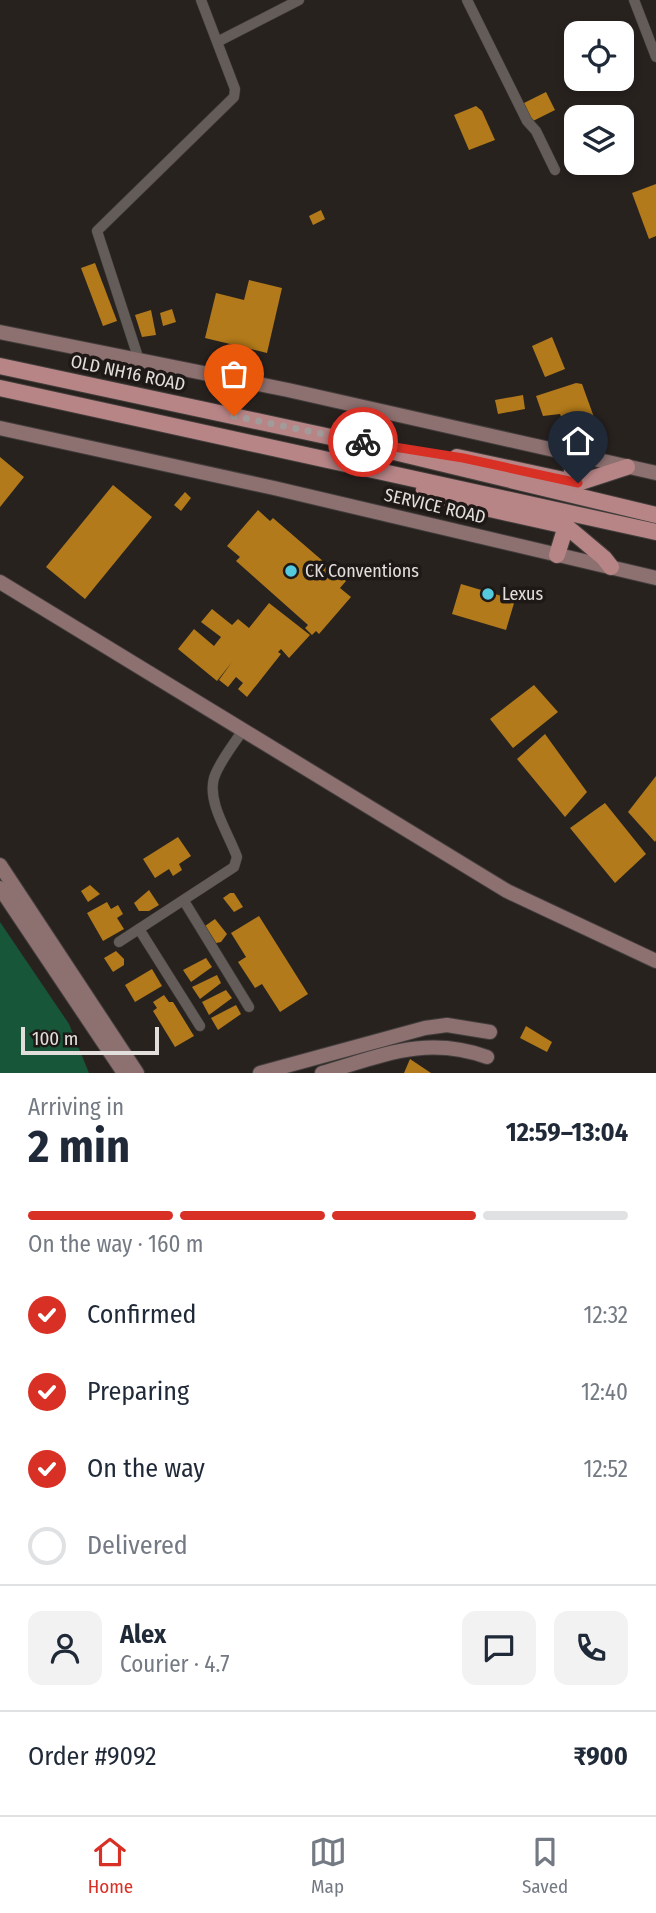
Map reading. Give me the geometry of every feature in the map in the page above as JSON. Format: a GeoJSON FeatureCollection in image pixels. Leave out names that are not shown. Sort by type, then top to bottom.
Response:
{"type":"FeatureCollection","features":[{"type":"Feature","properties":{"kind":"main road","name":"OLD NH16 ROAD"},"geometry":{"type":"LineString","coordinates":[[0,366],[341,439],[656,515]]}},
{"type":"Feature","properties":{"kind":"main road"},"geometry":{"type":"LineString","coordinates":[[0,388],[656,532]]}},
{"type":"Feature","properties":{"kind":"main road"},"geometry":{"type":"LineString","coordinates":[[341,439],[463,458],[578,483],[627,467]]}},
{"type":"Feature","properties":{"kind":"main road"},"geometry":{"type":"LineString","coordinates":[[570,481],[575,456]]}},
{"type":"Feature","properties":{"kind":"main road"},"geometry":{"type":"LineString","coordinates":[[360,467],[459,502],[566,526],[611,567]]}},
{"type":"Feature","properties":{"kind":"main road"},"geometry":{"type":"LineString","coordinates":[[557,555],[566,526]]}},
{"type":"Feature","properties":{"kind":"street"},"geometry":{"type":"LineString","coordinates":[[139,360],[97,231],[234,97],[235,89],[219,41],[201,0]]}},
{"type":"Feature","properties":{"kind":"street"},"geometry":{"type":"LineString","coordinates":[[219,41],[299,0]]}},
{"type":"Feature","properties":{"kind":"street"},"geometry":{"type":"LineString","coordinates":[[467,0],[527,121],[536,131],[555,170]]}},
{"type":"Feature","properties":{"kind":"street"},"geometry":{"type":"LineString","coordinates":[[634,0],[656,57]]}},
{"type":"Feature","properties":{"kind":"street"},"geometry":{"type":"LineString","coordinates":[[0,332],[656,473]]}},
{"type":"Feature","properties":{"kind":"street","name":"SERVICE ROAD"},"geometry":{"type":"LineString","coordinates":[[0,428],[656,578]]}},
{"type":"Feature","properties":{"kind":"street"},"geometry":{"type":"LineString","coordinates":[[0,582],[507,891],[656,961]]}},
{"type":"Feature","properties":{"kind":"street"},"geometry":{"type":"LineString","coordinates":[[119,942],[234,867],[237,857],[216,807],[213,791],[214,777],[243,730]]}},
{"type":"Feature","properties":{"kind":"street"},"geometry":{"type":"LineString","coordinates":[[0,864],[137,1073]]}},
{"type":"Feature","properties":{"kind":"street"},"geometry":{"type":"LineString","coordinates":[[0,888],[124,1073]]}},
{"type":"Feature","properties":{"kind":"street"},"geometry":{"type":"LineString","coordinates":[[184,901],[249,1007]]}},
{"type":"Feature","properties":{"kind":"street"},"geometry":{"type":"LineString","coordinates":[[139,929],[200,1026]]}},
{"type":"Feature","properties":{"kind":"street"},"geometry":{"type":"LineString","coordinates":[[260,1073],[425,1028],[447,1025],[490,1032]]}},
{"type":"Feature","properties":{"kind":"street"},"geometry":{"type":"LineString","coordinates":[[322,1073],[427,1045],[460,1048],[487,1057]]}},
{"type":"Feature","properties":{"kind":"street"},"geometry":{"type":"LineString","coordinates":[[108,1050],[117,1073]]}},
{"type":"Feature","properties":{"kind":"green space"},"geometry":{"type":"Polygon","coordinates":[[[0,922],[69,1024],[89,1073],[0,1073],[0,922]]]}},
{"type":"Feature","properties":{"kind":"building"},"geometry":{"type":"Polygon","coordinates":[[[546,92],[555,110],[531,122],[522,104],[546,92]]]}},
{"type":"Feature","properties":{"kind":"building"},"geometry":{"type":"Polygon","coordinates":[[[476,106],[482,111],[495,140],[469,150],[454,115],[476,106]]]}},
{"type":"Feature","properties":{"kind":"building"},"geometry":{"type":"Polygon","coordinates":[[[656,184],[656,236],[649,239],[632,193],[656,184]]]}},
{"type":"Feature","properties":{"kind":"building"},"geometry":{"type":"Polygon","coordinates":[[[321,210],[325,219],[313,225],[309,216],[321,210]]]}},
{"type":"Feature","properties":{"kind":"building"},"geometry":{"type":"Polygon","coordinates":[[[95,263],[117,321],[103,326],[81,268],[95,263]]]}},
{"type":"Feature","properties":{"kind":"building"},"geometry":{"type":"Polygon","coordinates":[[[249,280],[282,288],[267,353],[205,338],[216,293],[244,300],[249,280]]]}},
{"type":"Feature","properties":{"kind":"building"},"geometry":{"type":"Polygon","coordinates":[[[172,309],[176,322],[163,326],[160,313],[172,309]]]}},
{"type":"Feature","properties":{"kind":"building"},"geometry":{"type":"Polygon","coordinates":[[[151,310],[156,335],[142,337],[135,315],[151,310]]]}},
{"type":"Feature","properties":{"kind":"building"},"geometry":{"type":"Polygon","coordinates":[[[552,337],[565,369],[545,377],[532,346],[552,337]]]}},
{"type":"Feature","properties":{"kind":"building"},"geometry":{"type":"Polygon","coordinates":[[[576,383],[582,384],[595,420],[586,423],[582,418],[572,421],[567,417],[562,419],[560,414],[543,416],[536,396],[576,383]]]}},
{"type":"Feature","properties":{"kind":"building"},"geometry":{"type":"Polygon","coordinates":[[[523,395],[525,409],[498,414],[495,400],[523,395]]]}},
{"type":"Feature","properties":{"kind":"building"},"geometry":{"type":"Polygon","coordinates":[[[0,457],[24,477],[0,507],[0,457]]]}},
{"type":"Feature","properties":{"kind":"building"},"geometry":{"type":"Polygon","coordinates":[[[113,485],[152,517],[85,599],[46,567],[113,485]]]}},
{"type":"Feature","properties":{"kind":"building"},"geometry":{"type":"Polygon","coordinates":[[[185,492],[191,498],[181,511],[174,505],[185,492]]]}},
{"type":"Feature","properties":{"kind":"building","name":"CK Conventions"},"geometry":{"type":"Polygon","coordinates":[[[258,510],[270,521],[273,518],[346,581],[340,588],[351,597],[319,634],[316,631],[312,635],[305,628],[308,625],[236,561],[240,557],[227,546],[258,510]]]}},
{"type":"Feature","properties":{"kind":"building"},"geometry":{"type":"Polygon","coordinates":[[[461,584],[515,600],[506,630],[452,614],[461,584]]]}},
{"type":"Feature","properties":{"kind":"building"},"geometry":{"type":"Polygon","coordinates":[[[269,603],[310,635],[289,658],[281,649],[278,652],[281,654],[247,697],[238,689],[243,683],[236,677],[228,687],[219,680],[232,662],[217,681],[178,649],[194,629],[214,646],[221,637],[201,622],[212,609],[232,625],[238,619],[249,628],[269,603]]]}},
{"type":"Feature","properties":{"kind":"building"},"geometry":{"type":"Polygon","coordinates":[[[534,685],[558,712],[513,748],[490,719],[534,685]]]}},
{"type":"Feature","properties":{"kind":"building"},"geometry":{"type":"Polygon","coordinates":[[[545,734],[587,792],[565,817],[517,759],[545,734]]]}},
{"type":"Feature","properties":{"kind":"building"},"geometry":{"type":"Polygon","coordinates":[[[656,776],[656,840],[655,842],[628,812],[656,776]]]}},
{"type":"Feature","properties":{"kind":"building"},"geometry":{"type":"Polygon","coordinates":[[[605,803],[646,854],[615,883],[570,828],[605,803]]]}},
{"type":"Feature","properties":{"kind":"building"},"geometry":{"type":"Polygon","coordinates":[[[178,837],[191,856],[179,864],[182,870],[173,876],[169,869],[155,878],[143,859],[178,837]]]}},
{"type":"Feature","properties":{"kind":"building"},"geometry":{"type":"Polygon","coordinates":[[[90,885],[100,894],[88,902],[81,891],[90,885]]]}},
{"type":"Feature","properties":{"kind":"building"},"geometry":{"type":"Polygon","coordinates":[[[149,890],[159,905],[149,911],[139,911],[134,903],[149,890]]]}},
{"type":"Feature","properties":{"kind":"building"},"geometry":{"type":"Polygon","coordinates":[[[234,893],[243,907],[234,912],[223,898],[234,893]]]}},
{"type":"Feature","properties":{"kind":"building"},"geometry":{"type":"Polygon","coordinates":[[[107,902],[111,909],[118,905],[123,914],[117,918],[124,929],[103,941],[87,913],[107,902]]]}},
{"type":"Feature","properties":{"kind":"building"},"geometry":{"type":"Polygon","coordinates":[[[259,916],[308,994],[280,1012],[262,984],[255,988],[238,962],[246,957],[231,933],[259,916]]]}},
{"type":"Feature","properties":{"kind":"building"},"geometry":{"type":"Polygon","coordinates":[[[215,919],[227,934],[221,942],[216,943],[205,926],[215,919]]]}},
{"type":"Feature","properties":{"kind":"building"},"geometry":{"type":"Polygon","coordinates":[[[116,951],[124,959],[124,965],[113,972],[104,958],[116,951]]]}},
{"type":"Feature","properties":{"kind":"building"},"geometry":{"type":"Polygon","coordinates":[[[206,958],[212,967],[191,982],[183,970],[206,958]]]}},
{"type":"Feature","properties":{"kind":"building"},"geometry":{"type":"Polygon","coordinates":[[[152,969],[162,986],[135,1002],[125,985],[152,969]]]}},
{"type":"Feature","properties":{"kind":"building"},"geometry":{"type":"Polygon","coordinates":[[[217,975],[221,983],[200,999],[192,987],[217,975]]]}},
{"type":"Feature","properties":{"kind":"building"},"geometry":{"type":"Polygon","coordinates":[[[226,990],[232,998],[209,1015],[202,1002],[226,990]]]}},
{"type":"Feature","properties":{"kind":"building"},"geometry":{"type":"Polygon","coordinates":[[[164,995],[169,1002],[173,1002],[194,1036],[175,1047],[153,1011],[157,1008],[153,1002],[164,995]]]}},
{"type":"Feature","properties":{"kind":"building"},"geometry":{"type":"Polygon","coordinates":[[[236,1005],[241,1014],[218,1030],[211,1018],[236,1005]]]}},
{"type":"Feature","properties":{"kind":"building"},"geometry":{"type":"Polygon","coordinates":[[[526,1026],[552,1042],[547,1052],[520,1038],[526,1026]]]}},
{"type":"Feature","properties":{"kind":"building"},"geometry":{"type":"Polygon","coordinates":[[[410,1059],[431,1073],[404,1073],[410,1059]]]}},
{"type":"Feature","properties":{"kind":"way so far"},"geometry":{"type":"LineString","coordinates":[[234,416],[363,442]]}},
{"type":"Feature","properties":{"kind":"place","name":"CK Conventions"},"geometry":{"type":"Point","coordinates":[291,571]}},
{"type":"Feature","properties":{"kind":"place","name":"Lexus"},"geometry":{"type":"Point","coordinates":[488,594]}},
{"type":"Feature","properties":{"kind":"route"},"geometry":{"type":"LineString","coordinates":[[363,442],[463,458],[578,483]]}}]}
